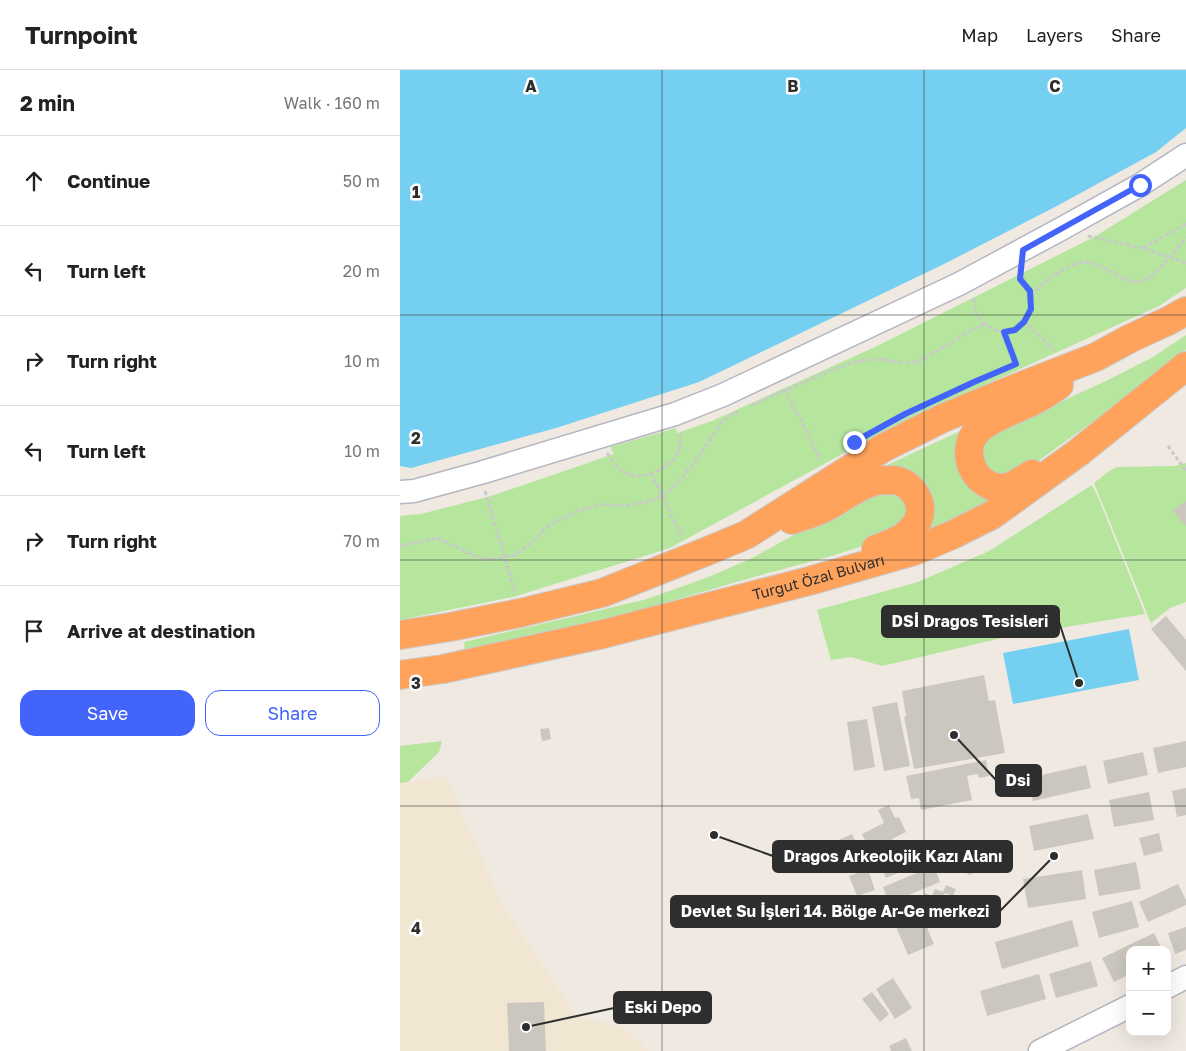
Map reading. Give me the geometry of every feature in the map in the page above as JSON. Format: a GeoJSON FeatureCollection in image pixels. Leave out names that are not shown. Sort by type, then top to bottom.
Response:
{"type":"FeatureCollection","features":[{"type":"Feature","properties":{"kind":"highway"},"geometry":{"type":"LineString","coordinates":[[746,535],[883,448],[941,419],[1096,357],[1186,311]]}},
{"type":"Feature","properties":{"kind":"highway"},"geometry":{"type":"LineString","coordinates":[[1071,458],[1032,474],[1016,484],[1002,488],[991,486],[981,481],[974,472],[969,450],[972,440],[979,429],[1069,380],[1096,357]]}},
{"type":"Feature","properties":{"kind":"highway","name":"Turgut Özal Bulvarı"},"geometry":{"type":"LineString","coordinates":[[400,675],[443,669],[603,634],[809,581],[914,551],[992,515],[1071,458],[1186,366]]}},
{"type":"Feature","properties":{"kind":"highway"},"geometry":{"type":"LineString","coordinates":[[400,635],[520,614],[602,593],[746,535],[818,511],[860,486],[876,481],[897,480],[908,486],[916,495],[920,511],[918,521],[909,533],[809,581]]}},
{"type":"Feature","properties":{"kind":"street"},"geometry":{"type":"LineString","coordinates":[[400,492],[414,491],[480,473],[675,414],[724,395],[781,380],[1061,229],[1140,185],[1186,155]]}},
{"type":"Feature","properties":{"kind":"street"},"geometry":{"type":"LineString","coordinates":[[1171,985],[1186,977]]}},
{"type":"Feature","properties":{"kind":"street"},"geometry":{"type":"LineString","coordinates":[[1040,1051],[1126,1008]]}},
{"type":"Feature","properties":{"kind":"path"},"geometry":{"type":"LineString","coordinates":[[1142,248],[1186,224]]}},
{"type":"Feature","properties":{"kind":"path"},"geometry":{"type":"LineString","coordinates":[[1061,229],[1142,248],[1186,263]]}},
{"type":"Feature","properties":{"kind":"path"},"geometry":{"type":"LineString","coordinates":[[1031,296],[1038,287],[1051,277],[1068,267],[1085,262],[1103,267],[1131,281],[1144,281],[1158,270],[1180,246],[1186,236]]}},
{"type":"Feature","properties":{"kind":"path"},"geometry":{"type":"LineString","coordinates":[[958,284],[974,301],[976,314],[985,324],[994,330],[1004,332],[1015,330],[1024,322],[1031,309],[1030,291],[1020,279],[1023,250]]}},
{"type":"Feature","properties":{"kind":"path"},"geometry":{"type":"LineString","coordinates":[[1024,322],[1054,350]]}},
{"type":"Feature","properties":{"kind":"path"},"geometry":{"type":"LineString","coordinates":[[747,407],[781,380],[828,372],[854,362],[878,359],[907,363],[918,362],[985,324]]}},
{"type":"Feature","properties":{"kind":"path"},"geometry":{"type":"LineString","coordinates":[[1004,332],[1016,364]]}},
{"type":"Feature","properties":{"kind":"path"},"geometry":{"type":"LineString","coordinates":[[1046,353],[1062,347]]}},
{"type":"Feature","properties":{"kind":"path"},"geometry":{"type":"LineString","coordinates":[[1007,368],[1023,362]]}},
{"type":"Feature","properties":{"kind":"path"},"geometry":{"type":"LineString","coordinates":[[781,380],[821,460],[813,465]]}},
{"type":"Feature","properties":{"kind":"path"},"geometry":{"type":"LineString","coordinates":[[400,546],[438,538],[477,557],[496,559],[515,555],[555,522],[578,511],[604,504],[623,506],[652,501],[668,491],[684,475],[696,461],[722,422],[739,411]]}},
{"type":"Feature","properties":{"kind":"path"},"geometry":{"type":"LineString","coordinates":[[600,437],[608,454],[616,464],[627,473],[646,475],[658,471],[670,463],[677,454],[682,441],[681,429],[675,414]]}},
{"type":"Feature","properties":{"kind":"path"},"geometry":{"type":"LineString","coordinates":[[1168,446],[1186,471]]}},
{"type":"Feature","properties":{"kind":"path"},"geometry":{"type":"LineString","coordinates":[[480,473],[515,593]]}},
{"type":"Feature","properties":{"kind":"path"},"geometry":{"type":"LineString","coordinates":[[651,473],[684,543]]}},
{"type":"Feature","properties":{"kind":"shaded area"},"geometry":{"type":"Polygon","coordinates":[[[446,776],[501,902],[577,1016],[623,1027],[649,1051],[400,1051],[400,783],[446,776]]]}},
{"type":"Feature","properties":{"kind":"green space"},"geometry":{"type":"Polygon","coordinates":[[[1186,180],[1186,288],[1159,306],[890,428],[670,548],[513,597],[400,620],[400,516],[421,514],[491,496],[614,454],[610,447],[676,428],[677,433],[712,421],[875,347],[1094,237],[1186,180]]]}},
{"type":"Feature","properties":{"kind":"green space"},"geometry":{"type":"Polygon","coordinates":[[[1186,335],[1186,350],[1159,369],[1101,416],[1020,474],[998,478],[982,467],[983,441],[1017,422],[1153,357],[1186,335]]]}},
{"type":"Feature","properties":{"kind":"green space"},"geometry":{"type":"Polygon","coordinates":[[[967,428],[996,498],[926,536],[931,525],[931,503],[905,469],[887,465],[967,428]]]}},
{"type":"Feature","properties":{"kind":"green space"},"geometry":{"type":"Polygon","coordinates":[[[1186,463],[1186,602],[1170,608],[1151,623],[1094,483],[1117,467],[1174,466],[1186,463]]]}},
{"type":"Feature","properties":{"kind":"green space"},"geometry":{"type":"Polygon","coordinates":[[[1092,485],[1145,614],[1006,637],[882,666],[851,657],[831,660],[817,610],[918,582],[989,551],[1092,485]]]}},
{"type":"Feature","properties":{"kind":"green space"},"geometry":{"type":"Polygon","coordinates":[[[896,489],[912,514],[890,537],[835,555],[633,612],[547,635],[465,652],[464,642],[647,599],[711,576],[752,558],[870,493],[896,489]]]}},
{"type":"Feature","properties":{"kind":"green space"},"geometry":{"type":"Polygon","coordinates":[[[442,741],[439,752],[408,782],[400,783],[400,746],[442,741]]]}},
{"type":"Feature","properties":{"kind":"water"},"geometry":{"type":"Polygon","coordinates":[[[400,70],[1186,70],[1186,128],[1156,152],[1053,208],[946,263],[699,382],[556,428],[411,468],[400,466],[400,70]]]}},
{"type":"Feature","properties":{"kind":"water"},"geometry":{"type":"Polygon","coordinates":[[[1129,629],[1139,680],[1013,704],[1003,653],[1129,629]]]}},
{"type":"Feature","properties":{"kind":"building"},"geometry":{"type":"Polygon","coordinates":[[[1186,501],[1186,526],[1173,511],[1186,501]]]}},
{"type":"Feature","properties":{"kind":"building"},"geometry":{"type":"Polygon","coordinates":[[[1166,616],[1186,640],[1186,671],[1151,629],[1166,616]]]}},
{"type":"Feature","properties":{"kind":"building"},"geometry":{"type":"Polygon","coordinates":[[[984,675],[989,701],[995,700],[1005,753],[914,769],[904,717],[906,716],[902,691],[984,675]]]}},
{"type":"Feature","properties":{"kind":"building"},"geometry":{"type":"Polygon","coordinates":[[[897,702],[910,766],[884,771],[872,707],[897,702]]]}},
{"type":"Feature","properties":{"kind":"building"},"geometry":{"type":"Polygon","coordinates":[[[867,719],[875,767],[854,771],[847,722],[867,719]]]}},
{"type":"Feature","properties":{"kind":"building"},"geometry":{"type":"Polygon","coordinates":[[[549,728],[551,739],[542,741],[540,729],[549,728]]]}},
{"type":"Feature","properties":{"kind":"building"},"geometry":{"type":"Polygon","coordinates":[[[1186,741],[1186,767],[1158,773],[1153,748],[1186,741]]]}},
{"type":"Feature","properties":{"kind":"building"},"geometry":{"type":"Polygon","coordinates":[[[1143,752],[1148,775],[1108,784],[1103,761],[1143,752]]]}},
{"type":"Feature","properties":{"kind":"building"},"geometry":{"type":"Polygon","coordinates":[[[986,760],[989,776],[979,778],[978,774],[967,776],[972,800],[921,810],[919,798],[911,799],[906,776],[986,760]]]}},
{"type":"Feature","properties":{"kind":"building"},"geometry":{"type":"Polygon","coordinates":[[[1086,765],[1091,788],[1033,801],[1028,778],[1086,765]]]}},
{"type":"Feature","properties":{"kind":"building"},"geometry":{"type":"Polygon","coordinates":[[[1186,788],[1186,815],[1177,817],[1172,791],[1186,788]]]}},
{"type":"Feature","properties":{"kind":"building"},"geometry":{"type":"Polygon","coordinates":[[[1149,792],[1154,820],[1114,827],[1109,800],[1149,792]]]}},
{"type":"Feature","properties":{"kind":"building"},"geometry":{"type":"Polygon","coordinates":[[[889,805],[895,818],[899,817],[906,832],[892,839],[895,845],[872,855],[862,834],[884,823],[878,810],[889,805]]]}},
{"type":"Feature","properties":{"kind":"building"},"geometry":{"type":"Polygon","coordinates":[[[1088,814],[1094,839],[1034,851],[1029,826],[1088,814]]]}},
{"type":"Feature","properties":{"kind":"building"},"geometry":{"type":"Polygon","coordinates":[[[1159,833],[1163,851],[1144,856],[1139,838],[1159,833]]]}},
{"type":"Feature","properties":{"kind":"building"},"geometry":{"type":"Polygon","coordinates":[[[852,834],[860,852],[843,860],[834,842],[852,834]]]}},
{"type":"Feature","properties":{"kind":"building"},"geometry":{"type":"Polygon","coordinates":[[[977,842],[982,855],[985,854],[988,863],[980,867],[982,870],[969,875],[965,874],[955,852],[977,842]]]}},
{"type":"Feature","properties":{"kind":"building"},"geometry":{"type":"Polygon","coordinates":[[[915,847],[922,863],[886,878],[879,862],[915,847]]]}},
{"type":"Feature","properties":{"kind":"building"},"geometry":{"type":"Polygon","coordinates":[[[1136,862],[1141,889],[1099,896],[1094,870],[1136,862]]]}},
{"type":"Feature","properties":{"kind":"building"},"geometry":{"type":"Polygon","coordinates":[[[934,866],[940,882],[889,903],[883,887],[934,866]]]}},
{"type":"Feature","properties":{"kind":"building"},"geometry":{"type":"Polygon","coordinates":[[[868,869],[875,890],[857,896],[849,876],[868,869]]]}},
{"type":"Feature","properties":{"kind":"building"},"geometry":{"type":"Polygon","coordinates":[[[1082,870],[1086,899],[1028,908],[1023,879],[1082,870]]]}},
{"type":"Feature","properties":{"kind":"building"},"geometry":{"type":"Polygon","coordinates":[[[1178,884],[1186,900],[1186,905],[1148,922],[1139,902],[1178,884]]]}},
{"type":"Feature","properties":{"kind":"building"},"geometry":{"type":"Polygon","coordinates":[[[946,885],[956,889],[953,896],[945,893],[941,900],[935,897],[931,904],[924,901],[921,908],[914,905],[911,912],[904,908],[900,916],[891,911],[894,904],[901,908],[905,901],[911,904],[914,897],[921,900],[925,893],[932,896],[935,889],[943,892],[946,885]]]}},
{"type":"Feature","properties":{"kind":"building"},"geometry":{"type":"Polygon","coordinates":[[[1132,901],[1139,927],[1099,938],[1092,912],[1132,901]]]}},
{"type":"Feature","properties":{"kind":"building"},"geometry":{"type":"Polygon","coordinates":[[[920,911],[934,944],[908,955],[894,922],[920,911]]]}},
{"type":"Feature","properties":{"kind":"building"},"geometry":{"type":"Polygon","coordinates":[[[1072,920],[1079,946],[1002,969],[995,942],[1072,920]]]}},
{"type":"Feature","properties":{"kind":"building"},"geometry":{"type":"Polygon","coordinates":[[[1186,927],[1186,950],[1175,954],[1168,933],[1186,927]]]}},
{"type":"Feature","properties":{"kind":"building"},"geometry":{"type":"Polygon","coordinates":[[[1154,933],[1160,946],[1127,946],[1154,933]]]}},
{"type":"Feature","properties":{"kind":"building"},"geometry":{"type":"Polygon","coordinates":[[[1126,946],[1126,976],[1114,982],[1102,958],[1126,946]]]}},
{"type":"Feature","properties":{"kind":"building"},"geometry":{"type":"Polygon","coordinates":[[[1091,961],[1098,986],[1056,998],[1049,974],[1091,961]]]}},
{"type":"Feature","properties":{"kind":"building"},"geometry":{"type":"Polygon","coordinates":[[[1039,974],[1046,999],[987,1016],[980,991],[1039,974]]]}},
{"type":"Feature","properties":{"kind":"building"},"geometry":{"type":"Polygon","coordinates":[[[893,978],[912,1008],[895,1019],[876,989],[893,978]]]}},
{"type":"Feature","properties":{"kind":"building"},"geometry":{"type":"Polygon","coordinates":[[[872,992],[889,1014],[880,1022],[862,999],[872,992]]]}},
{"type":"Feature","properties":{"kind":"building"},"geometry":{"type":"Polygon","coordinates":[[[544,1002],[546,1051],[509,1051],[507,1003],[544,1002]]]}},
{"type":"Feature","properties":{"kind":"building"},"geometry":{"type":"Polygon","coordinates":[[[906,1038],[912,1051],[891,1051],[889,1046],[906,1038]]]}},
{"type":"Feature","properties":{"kind":"place","name":"DSİ Dragos Tesisleri"},"geometry":{"type":"Point","coordinates":[1079,683]}},
{"type":"Feature","properties":{"kind":"place","name":"Dsi"},"geometry":{"type":"Point","coordinates":[954,735]}},
{"type":"Feature","properties":{"kind":"place","name":"Dragos Arkeolojik Kazı Alanı"},"geometry":{"type":"Point","coordinates":[714,835]}},
{"type":"Feature","properties":{"kind":"place","name":"Devlet Su İşleri 14. Bölge Ar-Ge merkezi"},"geometry":{"type":"Point","coordinates":[1054,856]}},
{"type":"Feature","properties":{"kind":"place","name":"Eski Depo"},"geometry":{"type":"Point","coordinates":[526,1027]}},
{"type":"Feature","properties":{"kind":"route"},"geometry":{"type":"LineString","coordinates":[[854,442],[905,414],[1016,364],[1004,332],[1015,330],[1024,322],[1031,309],[1030,291],[1020,279],[1023,250],[1140,185]]}}]}
